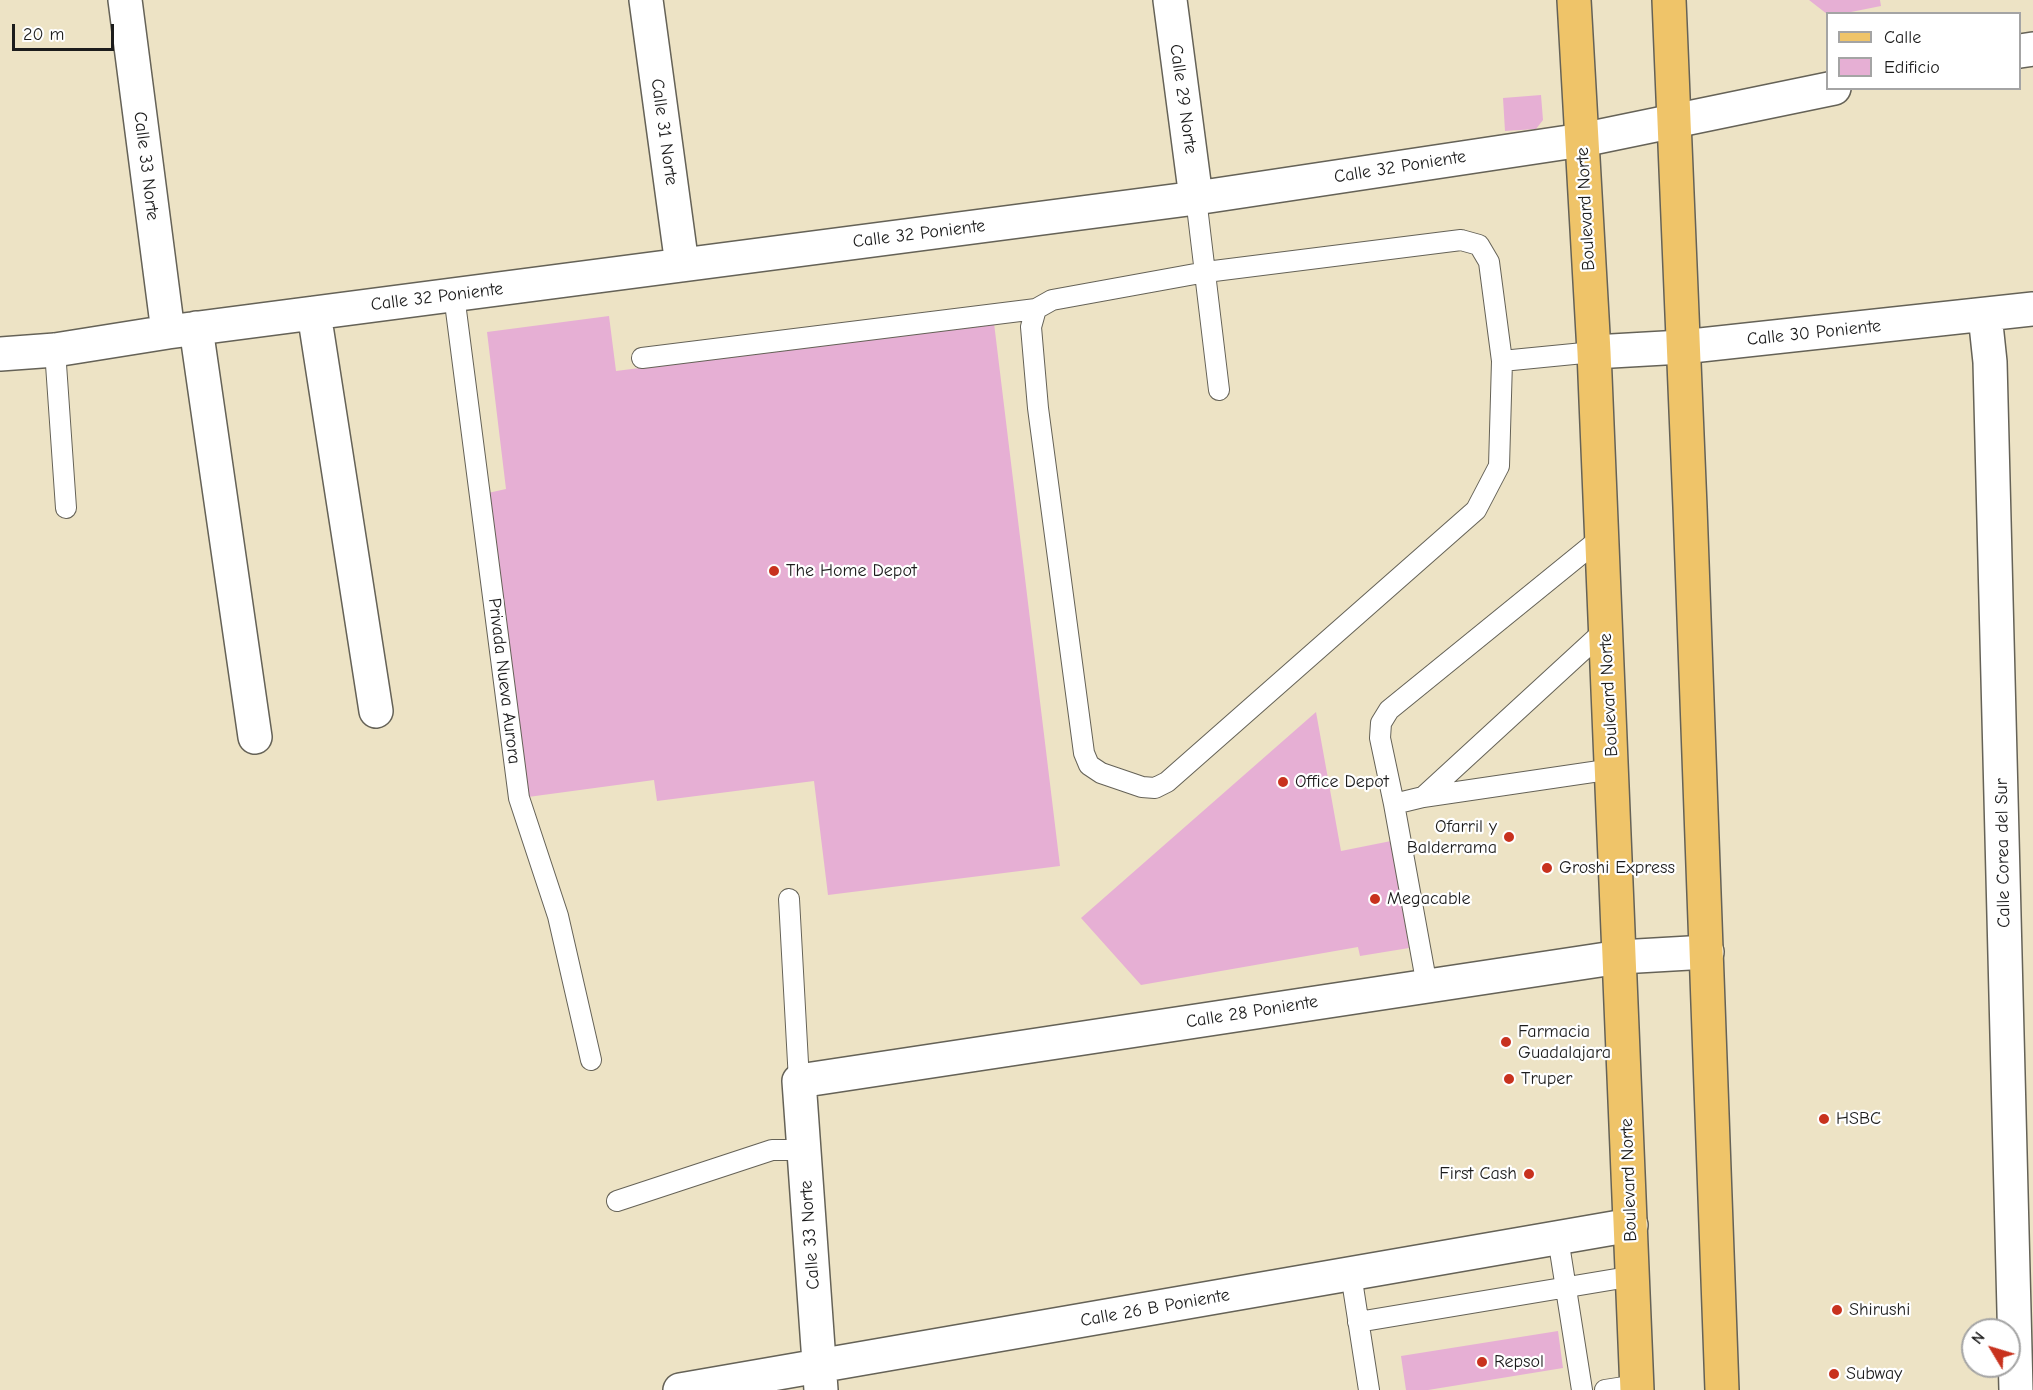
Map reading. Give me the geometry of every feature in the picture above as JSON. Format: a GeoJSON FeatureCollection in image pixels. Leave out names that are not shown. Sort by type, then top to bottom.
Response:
{"type":"FeatureCollection","features":[{"type":"Feature","properties":{"kind":"main road","name":"Boulevard Norte"},"geometry":{"type":"LineString","coordinates":[[1574,0],[1594,352],[1613,769],[1637,1387]]}},
{"type":"Feature","properties":{"kind":"main road"},"geometry":{"type":"LineString","coordinates":[[1669,0],[1722,1390]]}},
{"type":"Feature","properties":{"kind":"street","name":"Calle 33 Norte"},"geometry":{"type":"LineString","coordinates":[[125,0],[255,737]]}},
{"type":"Feature","properties":{"kind":"street","name":"Calle 31 Norte"},"geometry":{"type":"LineString","coordinates":[[646,0],[682,265]]}},
{"type":"Feature","properties":{"kind":"street","name":"Calle 29 Norte"},"geometry":{"type":"LineString","coordinates":[[1170,0],[1196,198]]}},
{"type":"Feature","properties":{"kind":"street","name":"Calle 32 Poniente"},"geometry":{"type":"LineString","coordinates":[[0,354],[55,350],[182,330],[1196,198],[1582,140],[1826,90]]}},
{"type":"Feature","properties":{"kind":"street","name":"Calle 30 Poniente"},"geometry":{"type":"LineString","coordinates":[[1594,352],[1682,347],[2033,309]]}},
{"type":"Feature","properties":{"kind":"street"},"geometry":{"type":"LineString","coordinates":[[314,313],[376,711]]}},
{"type":"Feature","properties":{"kind":"street","name":"Calle Corea del Sur"},"geometry":{"type":"LineString","coordinates":[[1985,315],[1990,362],[2016,1390]]}},
{"type":"Feature","properties":{"kind":"street","name":"Calle 28 Poniente"},"geometry":{"type":"LineString","coordinates":[[799,1081],[1620,957],[1707,952]]}},
{"type":"Feature","properties":{"kind":"street","name":"Calle 33 Norte"},"geometry":{"type":"LineString","coordinates":[[799,1081],[820,1378]]}},
{"type":"Feature","properties":{"kind":"street","name":"Calle 26 B Poniente"},"geometry":{"type":"LineString","coordinates":[[680,1390],[820,1378],[1351,1274],[1631,1225]]}},
{"type":"Feature","properties":{"kind":"lane"},"geometry":{"type":"LineString","coordinates":[[1196,198],[1220,390]]}},
{"type":"Feature","properties":{"kind":"lane"},"geometry":{"type":"LineString","coordinates":[[642,358],[1036,309],[1052,300],[1206,272],[1461,240],[1479,245],[1489,262],[1502,361],[1499,466],[1476,510],[1167,783],[1155,788],[1142,787],[1101,773],[1089,765],[1084,753],[1038,408],[1031,327],[1036,309]]}},
{"type":"Feature","properties":{"kind":"lane","name":"Privada Nueva Aurora"},"geometry":{"type":"LineString","coordinates":[[454,295],[519,798],[558,916],[591,1060]]}},
{"type":"Feature","properties":{"kind":"lane"},"geometry":{"type":"LineString","coordinates":[[55,350],[66,508]]}},
{"type":"Feature","properties":{"kind":"lane"},"geometry":{"type":"LineString","coordinates":[[1502,361],[1594,352]]}},
{"type":"Feature","properties":{"kind":"lane"},"geometry":{"type":"LineString","coordinates":[[1427,986],[1380,738],[1381,723],[1389,710],[1602,537]]}},
{"type":"Feature","properties":{"kind":"lane"},"geometry":{"type":"LineString","coordinates":[[1423,796],[1606,629]]}},
{"type":"Feature","properties":{"kind":"lane"},"geometry":{"type":"LineString","coordinates":[[1394,804],[1423,796],[1613,769]]}},
{"type":"Feature","properties":{"kind":"lane"},"geometry":{"type":"LineString","coordinates":[[789,899],[799,1081]]}},
{"type":"Feature","properties":{"kind":"lane"},"geometry":{"type":"LineString","coordinates":[[617,1201],[772,1150],[804,1150]]}},
{"type":"Feature","properties":{"kind":"lane"},"geometry":{"type":"LineString","coordinates":[[1558,1238],[1582,1390]]}},
{"type":"Feature","properties":{"kind":"lane"},"geometry":{"type":"LineString","coordinates":[[1351,1274],[1369,1390]]}},
{"type":"Feature","properties":{"kind":"lane"},"geometry":{"type":"LineString","coordinates":[[1358,1322],[1634,1275]]}},
{"type":"Feature","properties":{"kind":"lane"},"geometry":{"type":"LineString","coordinates":[[1605,1390],[1637,1387]]}},
{"type":"Feature","properties":{"kind":"building"},"geometry":{"type":"Polygon","coordinates":[[[1809,0],[1880,0],[1881,6],[1851,12],[1826,13],[1809,0]]]}},
{"type":"Feature","properties":{"kind":"building"},"geometry":{"type":"Polygon","coordinates":[[[1541,95],[1543,120],[1536,129],[1505,131],[1503,98],[1541,95]]]}},
{"type":"Feature","properties":{"kind":"building"},"geometry":{"type":"Polygon","coordinates":[[[609,316],[616,371],[994,323],[1060,866],[828,895],[814,781],[657,801],[654,780],[528,797],[488,493],[506,489],[487,332],[609,316]]]}},
{"type":"Feature","properties":{"kind":"building","name":"Office Depot"},"geometry":{"type":"Polygon","coordinates":[[[1316,712],[1341,851],[1391,841],[1409,948],[1360,956],[1358,947],[1141,985],[1081,918],[1316,712]]]}},
{"type":"Feature","properties":{"kind":"building","name":"Repsol"},"geometry":{"type":"Polygon","coordinates":[[[1558,1331],[1563,1368],[1428,1390],[1406,1390],[1401,1356],[1558,1331]]]}},
{"type":"Feature","properties":{"kind":"place","name":"The Home Depot"},"geometry":{"type":"Point","coordinates":[774,571]}},
{"type":"Feature","properties":{"kind":"place","name":"Office Depot"},"geometry":{"type":"Point","coordinates":[1283,782]}},
{"type":"Feature","properties":{"kind":"place","name":"Ofarril y Balderrama"},"geometry":{"type":"Point","coordinates":[1509,837]}},
{"type":"Feature","properties":{"kind":"place","name":"Groshi Express"},"geometry":{"type":"Point","coordinates":[1547,868]}},
{"type":"Feature","properties":{"kind":"place","name":"Megacable"},"geometry":{"type":"Point","coordinates":[1375,899]}},
{"type":"Feature","properties":{"kind":"place","name":"Farmacia Guadalajara"},"geometry":{"type":"Point","coordinates":[1506,1042]}},
{"type":"Feature","properties":{"kind":"place","name":"Truper"},"geometry":{"type":"Point","coordinates":[1509,1079]}},
{"type":"Feature","properties":{"kind":"place","name":"HSBC"},"geometry":{"type":"Point","coordinates":[1824,1119]}},
{"type":"Feature","properties":{"kind":"place","name":"First Cash"},"geometry":{"type":"Point","coordinates":[1529,1174]}},
{"type":"Feature","properties":{"kind":"place","name":"Shirushi"},"geometry":{"type":"Point","coordinates":[1837,1310]}},
{"type":"Feature","properties":{"kind":"place","name":"Repsol"},"geometry":{"type":"Point","coordinates":[1482,1362]}},
{"type":"Feature","properties":{"kind":"place","name":"Subway"},"geometry":{"type":"Point","coordinates":[1834,1374]}}]}
